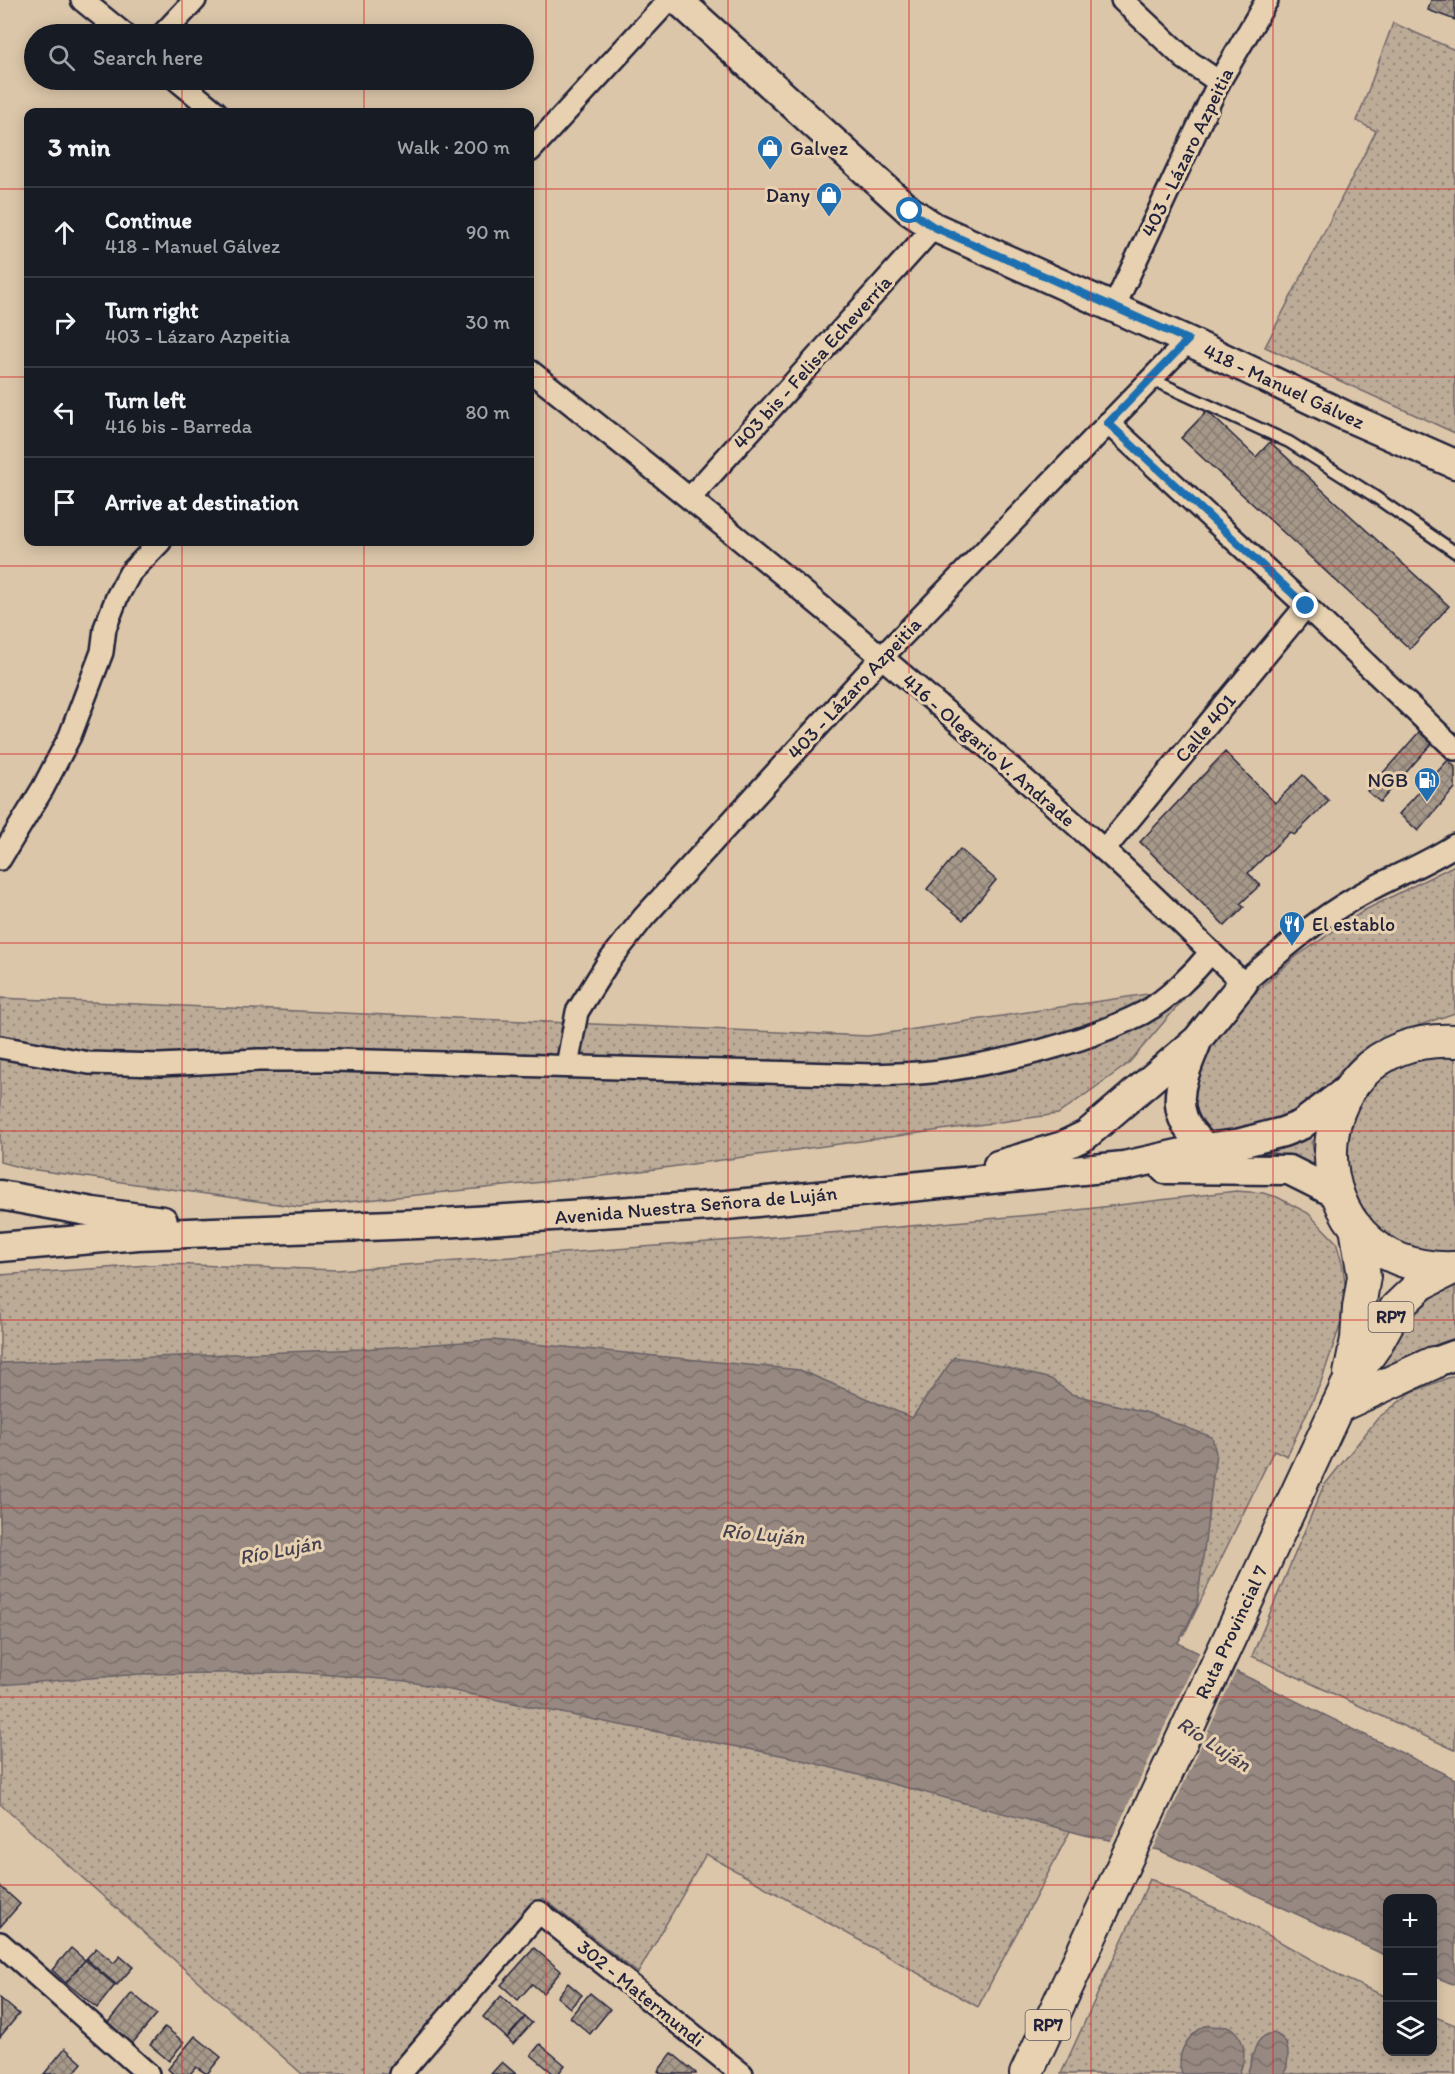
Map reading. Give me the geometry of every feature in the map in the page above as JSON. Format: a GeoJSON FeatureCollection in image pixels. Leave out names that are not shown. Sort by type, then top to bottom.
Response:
{"type":"FeatureCollection","features":[{"type":"Feature","properties":{"kind":"main road","name":"418 - Manuel Gálvez"},"geometry":{"type":"LineString","coordinates":[[678,0],[910,211],[934,227],[1188,340],[1348,417],[1455,464]]}},
{"type":"Feature","properties":{"kind":"main road"},"geometry":{"type":"LineString","coordinates":[[909,1186],[1015,1161],[1086,1135],[1106,1121],[1197,1040],[1243,983]]}},
{"type":"Feature","properties":{"kind":"main road","name":"RP7"},"geometry":{"type":"LineString","coordinates":[[1422,1043],[1455,1027]]}},
{"type":"Feature","properties":{"kind":"main road"},"geometry":{"type":"LineString","coordinates":[[1197,1040],[1183,1076],[1178,1102],[1186,1126],[1205,1148]]}},
{"type":"Feature","properties":{"kind":"main road","name":"RP7"},"geometry":{"type":"LineString","coordinates":[[1454,1268],[1431,1268],[1410,1263],[1389,1255],[1371,1242],[1356,1227],[1337,1194],[1330,1157],[1335,1120],[1342,1103],[1351,1087],[1366,1071],[1382,1058],[1401,1048],[1422,1043],[1455,1041]]}},
{"type":"Feature","properties":{"kind":"main road","name":"Avenida Nuestra Señora de Luján"},"geometry":{"type":"LineString","coordinates":[[0,1247],[138,1235],[442,1223],[726,1205],[1124,1166],[1205,1148],[1237,1144],[1283,1132],[1301,1125],[1351,1087]]}},
{"type":"Feature","properties":{"kind":"main road","name":"Avenida Nuestra Señora de Luján"},"geometry":{"type":"LineString","coordinates":[[1124,1166],[1193,1170],[1257,1168],[1289,1170],[1337,1194]]}},
{"type":"Feature","properties":{"kind":"main road","name":"Avenida Nuestra Señora de Luján"},"geometry":{"type":"LineString","coordinates":[[0,1194],[93,1212],[146,1219],[267,1229]]}},
{"type":"Feature","properties":{"kind":"main road","name":"Ruta Provincial 7"},"geometry":{"type":"LineString","coordinates":[[1342,1397],[1357,1339],[1364,1276],[1356,1227]]}},
{"type":"Feature","properties":{"kind":"main road","name":"Ruta Provincial 7"},"geometry":{"type":"LineString","coordinates":[[1026,2074],[1342,1397],[1396,1308],[1421,1284],[1454,1268]]}},
{"type":"Feature","properties":{"kind":"main road"},"geometry":{"type":"LineString","coordinates":[[1342,1397],[1444,1359]]}},
{"type":"Feature","properties":{"kind":"street"},"geometry":{"type":"LineString","coordinates":[[82,0],[112,24]]}},
{"type":"Feature","properties":{"kind":"street"},"geometry":{"type":"LineString","coordinates":[[172,24],[195,0]]}},
{"type":"Feature","properties":{"kind":"street"},"geometry":{"type":"LineString","coordinates":[[534,147],[669,0]]}},
{"type":"Feature","properties":{"kind":"street"},"geometry":{"type":"LineString","coordinates":[[1122,0],[1184,58],[1219,82]]}},
{"type":"Feature","properties":{"kind":"street","name":"403 - Lázaro Azpeitia"},"geometry":{"type":"LineString","coordinates":[[1114,307],[1219,82],[1267,0]]}},
{"type":"Feature","properties":{"kind":"street"},"geometry":{"type":"LineString","coordinates":[[189,90],[211,108]]}},
{"type":"Feature","properties":{"kind":"street","name":"403 bis - Felisa Echeverría"},"geometry":{"type":"LineString","coordinates":[[690,498],[934,227]]}},
{"type":"Feature","properties":{"kind":"street","name":"403 - Lázaro Azpeitia"},"geometry":{"type":"LineString","coordinates":[[567,1066],[577,1012],[607,964],[644,917],[882,657],[1188,340]]}},
{"type":"Feature","properties":{"kind":"street","name":"416 - Olegario V. Andrade"},"geometry":{"type":"LineString","coordinates":[[534,374],[690,498],[882,657],[1104,850],[1243,983]]}},
{"type":"Feature","properties":{"kind":"street"},"geometry":{"type":"LineString","coordinates":[[1108,423],[1306,606],[1455,749]]}},
{"type":"Feature","properties":{"kind":"street"},"geometry":{"type":"LineString","coordinates":[[0,859],[43,788],[70,736],[102,652],[105,628],[117,597],[130,573],[156,546]]}},
{"type":"Feature","properties":{"kind":"street","name":"Calle 401"},"geometry":{"type":"LineString","coordinates":[[1104,850],[1306,606]]}},
{"type":"Feature","properties":{"kind":"street"},"geometry":{"type":"LineString","coordinates":[[1243,983],[1324,916],[1396,875],[1435,858],[1455,845]]}},
{"type":"Feature","properties":{"kind":"street"},"geometry":{"type":"LineString","coordinates":[[0,1047],[89,1063],[160,1065],[260,1060],[334,1060],[872,1075],[939,1071],[997,1061],[1078,1039],[1144,1012],[1192,976],[1211,952]]}},
{"type":"Feature","properties":{"kind":"street","name":"302 - Matermundi"},"geometry":{"type":"LineString","coordinates":[[400,2074],[539,1912],[742,2074]]}},
{"type":"Feature","properties":{"kind":"street"},"geometry":{"type":"LineString","coordinates":[[0,1943],[148,2074]]}},
{"type":"Feature","properties":{"kind":"lane"},"geometry":{"type":"LineString","coordinates":[[1151,379],[1289,442],[1371,494],[1455,552]]}},
{"type":"Feature","properties":{"kind":"shaded area"},"geometry":{"type":"Polygon","coordinates":[[[1393,23],[1455,50],[1455,433],[1265,347],[1376,131],[1357,121],[1393,23]]]}},
{"type":"Feature","properties":{"kind":"shaded area"},"geometry":{"type":"Polygon","coordinates":[[[1455,865],[1455,1013],[1385,1037],[1368,1046],[1353,1057],[1321,1094],[1281,1124],[1213,1135],[1197,1128],[1190,1073],[1233,1011],[1297,956],[1365,910],[1455,865]]]}},
{"type":"Feature","properties":{"kind":"shaded area"},"geometry":{"type":"Polygon","coordinates":[[[1194,987],[1128,1064],[1058,1114],[612,1175],[299,1207],[22,1168],[0,1162],[0,998],[868,1036],[1194,987]]]}},
{"type":"Feature","properties":{"kind":"shaded area"},"geometry":{"type":"Polygon","coordinates":[[[1455,1055],[1455,1252],[1430,1254],[1381,1236],[1341,1180],[1347,1111],[1395,1063],[1455,1055]]]}},
{"type":"Feature","properties":{"kind":"shaded area"},"geometry":{"type":"Polygon","coordinates":[[[1311,1135],[1315,1163],[1268,1152],[1219,1155],[1311,1135]]]}},
{"type":"Feature","properties":{"kind":"shaded area"},"geometry":{"type":"Polygon","coordinates":[[[1236,1191],[1263,1193],[1277,1197],[1308,1213],[1336,1242],[1343,1267],[1346,1292],[1344,1314],[1321,1382],[1287,1456],[1274,1450],[1184,1635],[1083,1567],[0,1524],[0,1275],[165,1264],[337,1270],[855,1231],[1052,1213],[1236,1191]]]}},
{"type":"Feature","properties":{"kind":"shaded area"},"geometry":{"type":"Polygon","coordinates":[[[1455,1283],[1455,1338],[1412,1353],[1367,1376],[1409,1305],[1455,1283]]]}},
{"type":"Feature","properties":{"kind":"shaded area"},"geometry":{"type":"Polygon","coordinates":[[[1455,1375],[1455,1750],[1252,1656],[1323,1487],[1378,1418],[1412,1392],[1455,1375]]]}},
{"type":"Feature","properties":{"kind":"shaded area"},"geometry":{"type":"Polygon","coordinates":[[[267,1641],[1100,1774],[978,2007],[706,1854],[638,1973],[543,1898],[387,2074],[302,2074],[0,1804],[0,1659],[267,1641]]]}},
{"type":"Feature","properties":{"kind":"shaded area"},"geometry":{"type":"Polygon","coordinates":[[[1150,1879],[1240,1919],[1344,1978],[1383,1995],[1383,2056],[1437,2056],[1437,2018],[1455,2025],[1455,2074],[1061,2074],[1150,1879]]]}},
{"type":"Feature","properties":{"kind":"water","name":"Río Luján"},"geometry":{"type":"Polygon","coordinates":[[[493,1340],[800,1370],[912,1418],[954,1357],[981,1361],[1051,1379],[1071,1394],[1145,1412],[1212,1437],[1216,1453],[1197,1606],[1178,1643],[1455,1779],[1455,1985],[1437,1978],[1437,1894],[1383,1894],[1383,1954],[1159,1850],[1085,1835],[791,1757],[406,1681],[294,1672],[141,1674],[0,1685],[0,1363],[362,1349],[493,1340]]]}},
{"type":"Feature","properties":{"kind":"water"},"geometry":{"type":"Polygon","coordinates":[[[1205,2026],[1230,2027],[1239,2037],[1244,2054],[1239,2074],[1182,2074],[1181,2052],[1188,2040],[1205,2026]]]}},
{"type":"Feature","properties":{"kind":"water"},"geometry":{"type":"Polygon","coordinates":[[[1273,2033],[1283,2040],[1288,2050],[1285,2074],[1247,2074],[1257,2043],[1261,2038],[1273,2033]]]}},
{"type":"Feature","properties":{"kind":"pier"},"geometry":{"type":"Polygon","coordinates":[[[1200,1651],[1237,1669],[1152,1852],[1110,1843],[1200,1651]]]}},
{"type":"Feature","properties":{"kind":"building"},"geometry":{"type":"Polygon","coordinates":[[[1431,0],[1455,0],[1455,20],[1428,10],[1431,0]]]}},
{"type":"Feature","properties":{"kind":"building"},"geometry":{"type":"Polygon","coordinates":[[[1207,411],[1256,457],[1270,442],[1449,606],[1410,649],[1181,438],[1207,411]]]}},
{"type":"Feature","properties":{"kind":"building"},"geometry":{"type":"Polygon","coordinates":[[[1419,732],[1432,743],[1380,802],[1367,791],[1419,732]]]}},
{"type":"Feature","properties":{"kind":"building"},"geometry":{"type":"Polygon","coordinates":[[[1225,752],[1275,803],[1303,775],[1329,801],[1294,835],[1290,832],[1248,873],[1260,885],[1240,904],[1244,907],[1225,926],[1140,842],[1225,752]]]}},
{"type":"Feature","properties":{"kind":"building"},"geometry":{"type":"Polygon","coordinates":[[[1448,760],[1455,767],[1455,788],[1418,831],[1399,814],[1448,760]]]}},
{"type":"Feature","properties":{"kind":"building"},"geometry":{"type":"Polygon","coordinates":[[[960,849],[996,880],[963,920],[927,889],[960,849]]]}},
{"type":"Feature","properties":{"kind":"building"},"geometry":{"type":"Polygon","coordinates":[[[0,1886],[20,1904],[0,1927],[0,1886]]]}},
{"type":"Feature","properties":{"kind":"building"},"geometry":{"type":"Polygon","coordinates":[[[71,1948],[85,1960],[66,1983],[52,1970],[71,1948]]]}},
{"type":"Feature","properties":{"kind":"building"},"geometry":{"type":"Polygon","coordinates":[[[96,1948],[114,1963],[120,1956],[133,1967],[117,1985],[86,1959],[96,1948]]]}},
{"type":"Feature","properties":{"kind":"building"},"geometry":{"type":"Polygon","coordinates":[[[534,1948],[561,1971],[543,1993],[532,1984],[518,2000],[501,1985],[534,1948]]]}},
{"type":"Feature","properties":{"kind":"building"},"geometry":{"type":"Polygon","coordinates":[[[85,1960],[115,1985],[97,2008],[66,1983],[85,1960]]]}},
{"type":"Feature","properties":{"kind":"building"},"geometry":{"type":"Polygon","coordinates":[[[568,1983],[582,1995],[570,2008],[557,1997],[568,1983]]]}},
{"type":"Feature","properties":{"kind":"building"},"geometry":{"type":"Polygon","coordinates":[[[132,1993],[157,2014],[131,2045],[106,2025],[132,1993]]]}},
{"type":"Feature","properties":{"kind":"building"},"geometry":{"type":"Polygon","coordinates":[[[590,1993],[610,2009],[590,2034],[570,2017],[590,1993]]]}},
{"type":"Feature","properties":{"kind":"building"},"geometry":{"type":"Polygon","coordinates":[[[501,1996],[525,2017],[507,2038],[483,2017],[501,1996]]]}},
{"type":"Feature","properties":{"kind":"building"},"geometry":{"type":"Polygon","coordinates":[[[0,1998],[19,2014],[0,2037],[0,1998]]]}},
{"type":"Feature","properties":{"kind":"building"},"geometry":{"type":"Polygon","coordinates":[[[525,2017],[532,2023],[513,2044],[507,2038],[525,2017]]]}},
{"type":"Feature","properties":{"kind":"building"},"geometry":{"type":"Polygon","coordinates":[[[165,2027],[184,2042],[169,2061],[150,2045],[165,2027]]]}},
{"type":"Feature","properties":{"kind":"building"},"geometry":{"type":"Polygon","coordinates":[[[195,2036],[221,2057],[207,2074],[196,2067],[190,2074],[173,2074],[168,2069],[195,2036]]]}},
{"type":"Feature","properties":{"kind":"building"},"geometry":{"type":"Polygon","coordinates":[[[540,2044],[565,2065],[558,2074],[554,2074],[531,2055],[540,2044]]]}},
{"type":"Feature","properties":{"kind":"building"},"geometry":{"type":"Polygon","coordinates":[[[65,2048],[82,2063],[73,2074],[44,2074],[65,2048]]]}},
{"type":"Feature","properties":{"kind":"building"},"geometry":{"type":"Polygon","coordinates":[[[672,2053],[696,2074],[662,2074],[658,2071],[672,2053]]]}},
{"type":"Feature","properties":{"kind":"building"},"geometry":{"type":"Polygon","coordinates":[[[502,2062],[516,2074],[491,2074],[502,2062]]]}},
{"type":"Feature","properties":{"kind":"place","name":"Galvez"},"geometry":{"type":"Point","coordinates":[770,171]}},
{"type":"Feature","properties":{"kind":"place","name":"Dany"},"geometry":{"type":"Point","coordinates":[829,218]}},
{"type":"Feature","properties":{"kind":"place","name":"NGB"},"geometry":{"type":"Point","coordinates":[1427,803]}},
{"type":"Feature","properties":{"kind":"place","name":"El establo"},"geometry":{"type":"Point","coordinates":[1292,947]}},
{"type":"Feature","properties":{"kind":"route"},"geometry":{"type":"LineString","coordinates":[[910,211],[934,227],[1188,340],[1108,423],[1306,606]]}}]}
